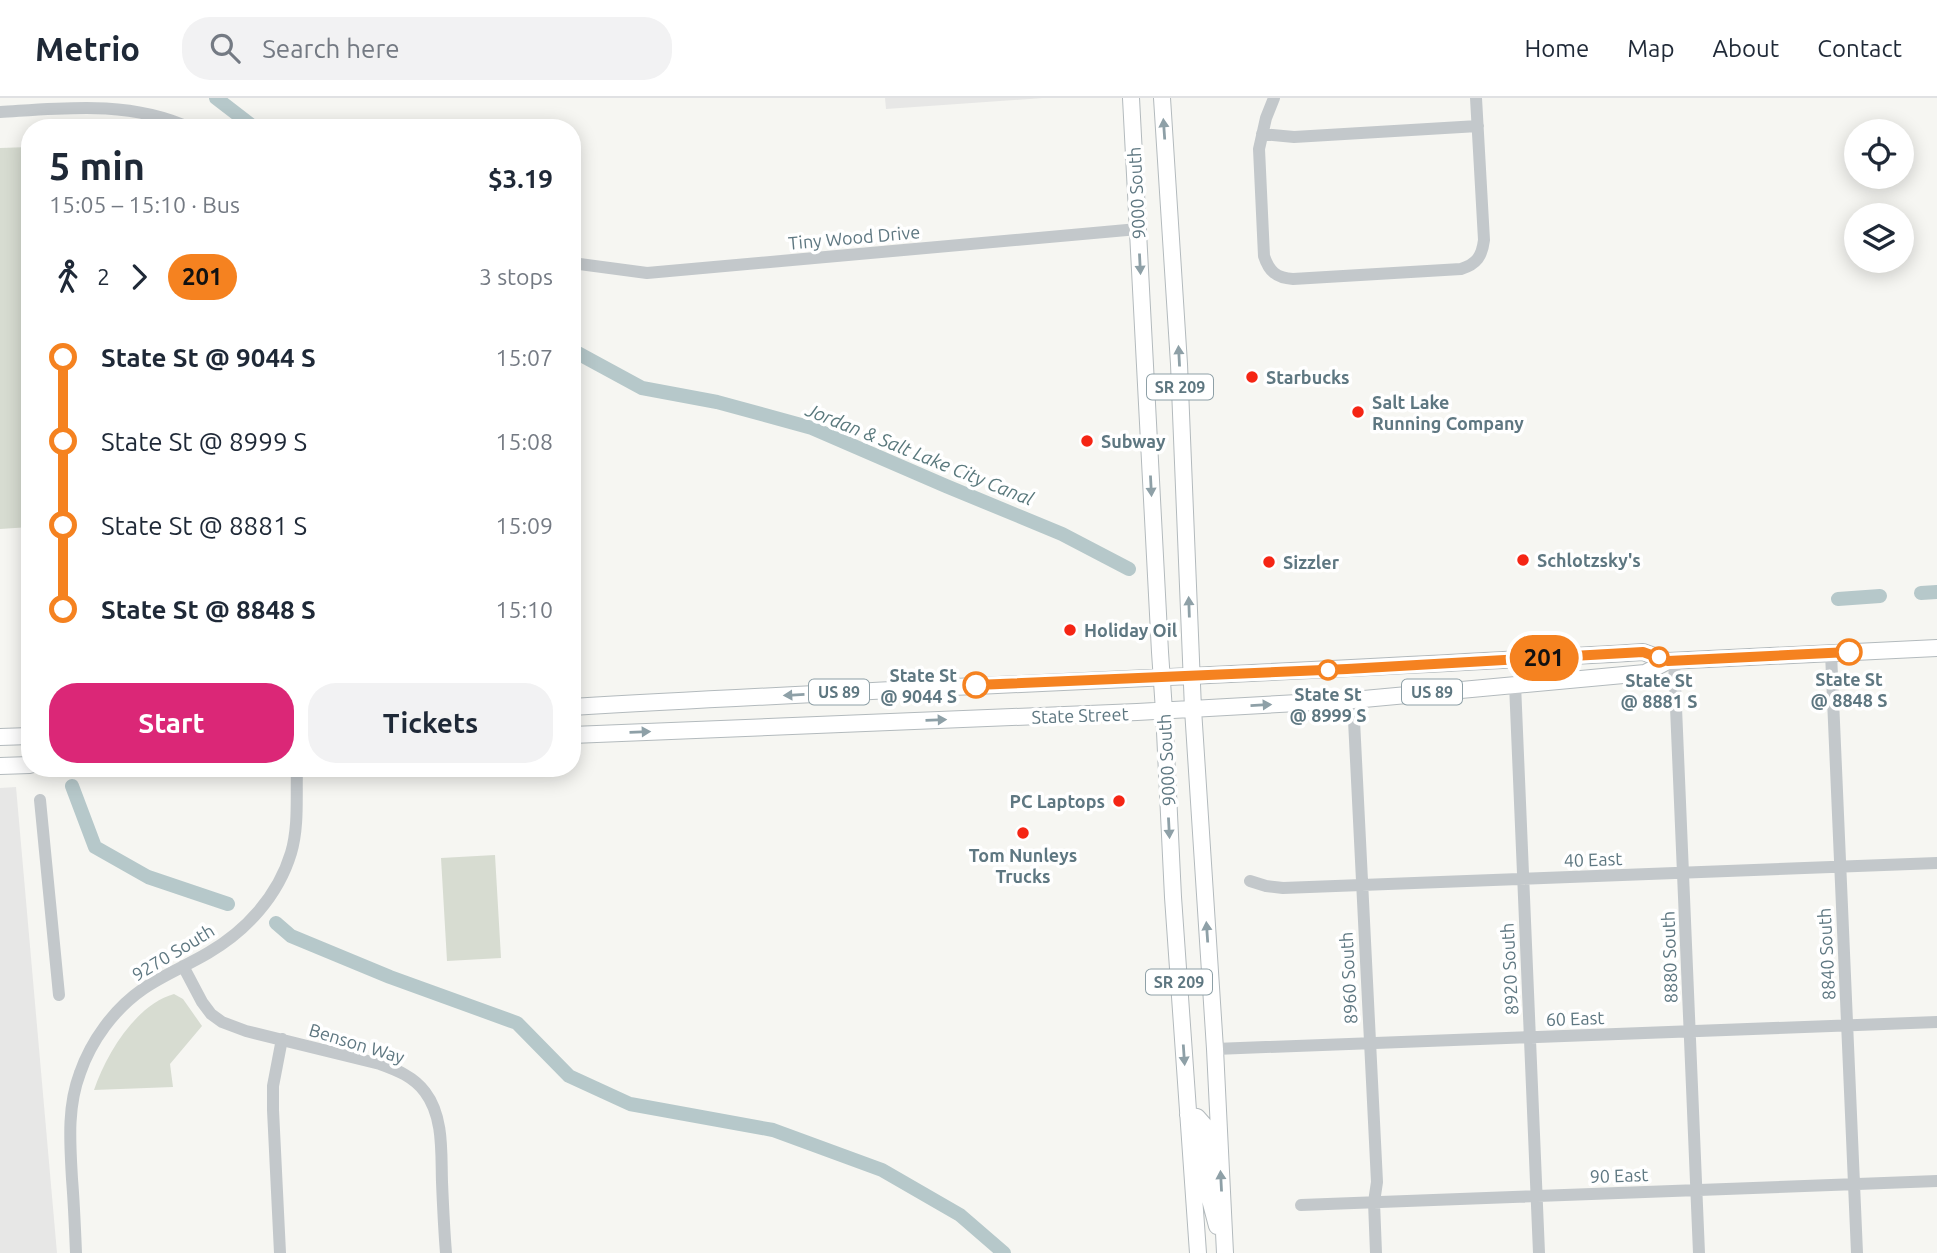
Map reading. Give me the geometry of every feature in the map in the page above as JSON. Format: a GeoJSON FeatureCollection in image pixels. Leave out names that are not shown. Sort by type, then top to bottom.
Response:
{"type":"FeatureCollection","features":[{"type":"Feature","properties":{"kind":"main road","name":"9000 South"},"geometry":{"type":"LineString","coordinates":[[1131,98],[1173,897],[1198,1253]]}},
{"type":"Feature","properties":{"kind":"main road","name":"9000 South"},"geometry":{"type":"LineString","coordinates":[[1161,98],[1179,365],[1193,709],[1225,1251]]}},
{"type":"Feature","properties":{"kind":"main road","name":"State Street"},"geometry":{"type":"LineString","coordinates":[[581,707],[1643,652],[1671,661],[1937,648]]}},
{"type":"Feature","properties":{"kind":"main road","name":"State Street"},"geometry":{"type":"LineString","coordinates":[[581,735],[1353,700],[1645,673],[1671,661]]}},
{"type":"Feature","properties":{"kind":"main road"},"geometry":{"type":"LineString","coordinates":[[0,737],[21,736]]}},
{"type":"Feature","properties":{"kind":"main road"},"geometry":{"type":"LineString","coordinates":[[0,766],[21,765]]}},
{"type":"Feature","properties":{"kind":"main road"},"geometry":{"type":"LineString","coordinates":[[1188,1115],[1197,1117],[1204,1125],[1208,1192],[1225,1251]]}},
{"type":"Feature","properties":{"kind":"street"},"geometry":{"type":"LineString","coordinates":[[1274,98],[1262,134],[1259,165],[1264,256],[1267,266],[1275,275],[1293,279],[1461,269],[1478,261],[1484,240],[1476,98]]}},
{"type":"Feature","properties":{"kind":"street"},"geometry":{"type":"LineString","coordinates":[[0,113],[85,107],[142,111],[172,119]]}},
{"type":"Feature","properties":{"kind":"street"},"geometry":{"type":"LineString","coordinates":[[1262,134],[1294,138],[1478,126]]}},
{"type":"Feature","properties":{"kind":"street","name":"Tiny Wood Drive"},"geometry":{"type":"LineString","coordinates":[[581,264],[647,273],[1138,229]]}},
{"type":"Feature","properties":{"kind":"street","name":"8840 South"},"geometry":{"type":"LineString","coordinates":[[1831,653],[1857,1253]]}},
{"type":"Feature","properties":{"kind":"street","name":"8880 South"},"geometry":{"type":"LineString","coordinates":[[1671,661],[1699,1253]]}},
{"type":"Feature","properties":{"kind":"street","name":"8920 South"},"geometry":{"type":"LineString","coordinates":[[1515,684],[1539,1253]]}},
{"type":"Feature","properties":{"kind":"street","name":"8960 South"},"geometry":{"type":"LineString","coordinates":[[1353,700],[1369,1043],[1372,1059],[1377,1182],[1374,1202],[1376,1253]]}},
{"type":"Feature","properties":{"kind":"street","name":"9270 South"},"geometry":{"type":"LineString","coordinates":[[76,1253],[71,1118],[79,1074],[88,1054],[102,1030],[141,990],[209,952],[234,935],[256,915],[280,878],[291,853],[297,816],[297,777]]}},
{"type":"Feature","properties":{"kind":"street"},"geometry":{"type":"LineString","coordinates":[[40,800],[59,995]]}},
{"type":"Feature","properties":{"kind":"street","name":"40 East"},"geometry":{"type":"LineString","coordinates":[[1250,881],[1283,888],[1937,863]]}},
{"type":"Feature","properties":{"kind":"street","name":"Benson Way"},"geometry":{"type":"LineString","coordinates":[[183,966],[202,1002],[211,1014],[222,1022],[246,1031],[396,1070],[412,1079],[425,1092],[433,1105],[440,1134],[446,1253]]}},
{"type":"Feature","properties":{"kind":"street","name":"60 East"},"geometry":{"type":"LineString","coordinates":[[1215,1049],[1937,1022]]}},
{"type":"Feature","properties":{"kind":"street"},"geometry":{"type":"LineString","coordinates":[[280,1253],[273,1086],[282,1039]]}},
{"type":"Feature","properties":{"kind":"street","name":"90 East"},"geometry":{"type":"LineString","coordinates":[[1301,1205],[1937,1181]]}},
{"type":"Feature","properties":{"kind":"shaded area"},"geometry":{"type":"Polygon","coordinates":[[[885,98],[1043,98],[886,109],[885,98]]]}},
{"type":"Feature","properties":{"kind":"shaded area"},"geometry":{"type":"Polygon","coordinates":[[[21,147],[21,528],[0,529],[0,148],[21,147]]]}},
{"type":"Feature","properties":{"kind":"shaded area"},"geometry":{"type":"Polygon","coordinates":[[[16,787],[57,1253],[0,1253],[0,788],[16,787]]]}},
{"type":"Feature","properties":{"kind":"shaded area"},"geometry":{"type":"Polygon","coordinates":[[[495,855],[501,958],[447,961],[441,858],[495,855]]]}},
{"type":"Feature","properties":{"kind":"shaded area"},"geometry":{"type":"Polygon","coordinates":[[[174,994],[183,999],[202,1026],[170,1064],[173,1087],[94,1090],[106,1062],[124,1033],[147,1009],[174,994]]]}},
{"type":"Feature","properties":{"kind":"waterway","name":"Jordan & Salt Lake City Canal"},"geometry":{"type":"LineString","coordinates":[[216,98],[243,119]]}},
{"type":"Feature","properties":{"kind":"waterway","name":"Jordan & Salt Lake City Canal"},"geometry":{"type":"LineString","coordinates":[[581,355],[642,388],[717,402],[812,428],[1062,534],[1129,569]]}},
{"type":"Feature","properties":{"kind":"waterway","name":"Jordan & Salt Lake City Canal"},"geometry":{"type":"LineString","coordinates":[[1921,593],[1937,592]]}},
{"type":"Feature","properties":{"kind":"waterway","name":"Jordan & Salt Lake City Canal"},"geometry":{"type":"LineString","coordinates":[[1838,599],[1880,596]]}},
{"type":"Feature","properties":{"kind":"waterway"},"geometry":{"type":"LineString","coordinates":[[72,786],[95,847],[148,877],[228,904]]}},
{"type":"Feature","properties":{"kind":"waterway"},"geometry":{"type":"LineString","coordinates":[[276,923],[291,936],[390,977],[517,1023],[569,1076],[630,1104],[773,1130],[882,1170],[960,1215],[1004,1253]]}},
{"type":"Feature","properties":{"kind":"bus line","name":"201"},"geometry":{"type":"LineString","coordinates":[[976,685],[1347,669],[1643,652],[1668,661],[1849,652]]}},
{"type":"Feature","properties":{"kind":"place","name":"Starbucks"},"geometry":{"type":"Point","coordinates":[1252,377]}},
{"type":"Feature","properties":{"kind":"place","name":"Salt Lake Running Company"},"geometry":{"type":"Point","coordinates":[1358,412]}},
{"type":"Feature","properties":{"kind":"place","name":"Subway"},"geometry":{"type":"Point","coordinates":[1087,441]}},
{"type":"Feature","properties":{"kind":"place","name":"Schlotzsky's"},"geometry":{"type":"Point","coordinates":[1523,560]}},
{"type":"Feature","properties":{"kind":"place","name":"Sizzler"},"geometry":{"type":"Point","coordinates":[1269,562]}},
{"type":"Feature","properties":{"kind":"place","name":"Holiday Oil"},"geometry":{"type":"Point","coordinates":[1070,630]}},
{"type":"Feature","properties":{"kind":"place","name":"State St @ 8848 S"},"geometry":{"type":"Point","coordinates":[1849,652]}},
{"type":"Feature","properties":{"kind":"place","name":"State St @ 8881 S"},"geometry":{"type":"Point","coordinates":[1659,657]}},
{"type":"Feature","properties":{"kind":"place","name":"State St @ 8999 S"},"geometry":{"type":"Point","coordinates":[1328,670]}},
{"type":"Feature","properties":{"kind":"place","name":"State St @ 9044 S"},"geometry":{"type":"Point","coordinates":[976,685]}},
{"type":"Feature","properties":{"kind":"place","name":"PC Laptops"},"geometry":{"type":"Point","coordinates":[1119,801]}},
{"type":"Feature","properties":{"kind":"place","name":"Tom Nunleys Trucks"},"geometry":{"type":"Point","coordinates":[1023,833]}}]}
